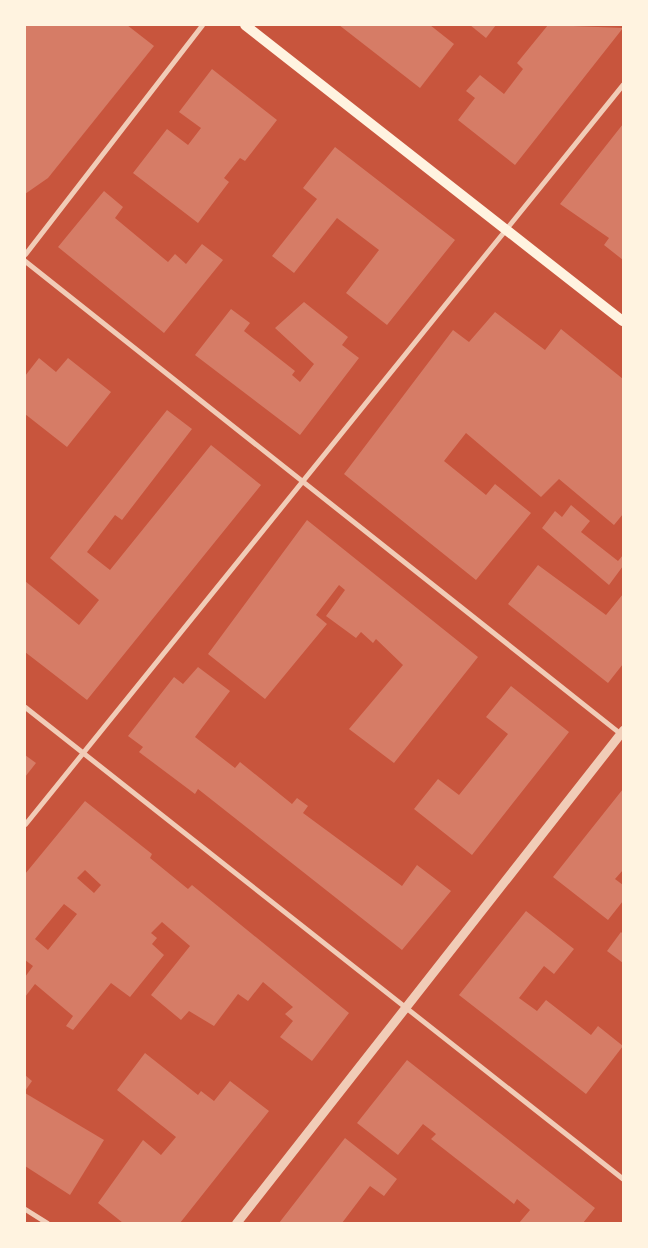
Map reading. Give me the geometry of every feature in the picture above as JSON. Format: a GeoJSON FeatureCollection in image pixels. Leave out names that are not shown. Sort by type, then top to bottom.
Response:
{"type":"FeatureCollection","features":[{"type":"Feature","properties":{"kind":"main road"},"geometry":{"type":"LineString","coordinates":[[245,25],[623,321]]}},
{"type":"Feature","properties":{"kind":"street"},"geometry":{"type":"LineString","coordinates":[[25,254],[202,25]]}},
{"type":"Feature","properties":{"kind":"street"},"geometry":{"type":"LineString","coordinates":[[25,824],[304,482],[623,84]]}},
{"type":"Feature","properties":{"kind":"street"},"geometry":{"type":"LineString","coordinates":[[25,261],[622,733],[401,1007],[236,1223]]}},
{"type":"Feature","properties":{"kind":"street"},"geometry":{"type":"LineString","coordinates":[[25,707],[401,1007],[623,1179]]}},
{"type":"Feature","properties":{"kind":"street"},"geometry":{"type":"LineString","coordinates":[[25,1209],[46,1223]]}},
{"type":"Feature","properties":{"kind":"building"},"geometry":{"type":"Polygon","coordinates":[[[25,25],[127,25],[154,46],[48,178],[25,194],[25,25]]]}},
{"type":"Feature","properties":{"kind":"building"},"geometry":{"type":"Polygon","coordinates":[[[339,25],[430,25],[454,44],[420,88],[339,25]]]}},
{"type":"Feature","properties":{"kind":"building"},"geometry":{"type":"Polygon","coordinates":[[[470,25],[496,25],[486,38],[470,25]]]}},
{"type":"Feature","properties":{"kind":"building"},"geometry":{"type":"Polygon","coordinates":[[[548,25],[623,28],[515,165],[458,120],[475,98],[466,91],[480,75],[504,94],[523,69],[517,63],[548,25]]]}},
{"type":"Feature","properties":{"kind":"building"},"geometry":{"type":"Polygon","coordinates":[[[212,69],[277,120],[245,161],[240,158],[224,178],[229,182],[198,223],[133,173],[167,129],[188,145],[201,128],[179,112],[212,69]]]}},
{"type":"Feature","properties":{"kind":"building"},"geometry":{"type":"Polygon","coordinates":[[[623,124],[623,260],[604,245],[609,238],[560,204],[623,124]]]}},
{"type":"Feature","properties":{"kind":"building"},"geometry":{"type":"Polygon","coordinates":[[[335,147],[455,240],[387,325],[346,293],[379,250],[337,218],[294,273],[272,256],[317,199],[303,188],[335,147]]]}},
{"type":"Feature","properties":{"kind":"building"},"geometry":{"type":"Polygon","coordinates":[[[104,191],[123,207],[115,218],[168,262],[175,254],[186,264],[202,244],[223,260],[164,333],[58,247],[104,191]]]}},
{"type":"Feature","properties":{"kind":"building"},"geometry":{"type":"Polygon","coordinates":[[[304,302],[348,337],[342,345],[359,358],[300,435],[195,355],[231,309],[250,323],[244,331],[295,371],[292,375],[300,382],[314,364],[275,328],[304,302]]]}},
{"type":"Feature","properties":{"kind":"building"},"geometry":{"type":"Polygon","coordinates":[[[495,312],[545,350],[561,329],[623,379],[623,514],[614,525],[559,479],[541,497],[466,433],[444,461],[486,495],[495,484],[531,513],[476,580],[344,474],[453,330],[469,342],[495,312]]]}},
{"type":"Feature","properties":{"kind":"building"},"geometry":{"type":"Polygon","coordinates":[[[39,358],[56,372],[68,358],[111,392],[67,447],[25,414],[25,376],[39,358]]]}},
{"type":"Feature","properties":{"kind":"building"},"geometry":{"type":"Polygon","coordinates":[[[167,410],[192,429],[122,520],[115,515],[87,552],[110,570],[211,445],[261,485],[87,700],[25,652],[25,581],[79,625],[99,600],[50,558],[167,410]]]}},
{"type":"Feature","properties":{"kind":"building"},"geometry":{"type":"Polygon","coordinates":[[[571,505],[590,521],[581,532],[618,561],[623,555],[623,566],[609,585],[542,528],[555,511],[562,517],[571,505]]]}},
{"type":"Feature","properties":{"kind":"building"},"geometry":{"type":"Polygon","coordinates":[[[307,520],[478,657],[394,763],[349,729],[403,665],[376,639],[373,643],[361,632],[356,638],[326,616],[345,590],[339,585],[316,615],[327,624],[265,699],[208,654],[307,520]]]}},
{"type":"Feature","properties":{"kind":"building"},"geometry":{"type":"Polygon","coordinates":[[[538,565],[606,615],[623,594],[623,664],[608,683],[508,604],[538,565]]]}},
{"type":"Feature","properties":{"kind":"building"},"geometry":{"type":"Polygon","coordinates":[[[198,667],[230,691],[195,737],[235,768],[240,762],[292,804],[297,798],[308,806],[303,813],[402,886],[417,865],[451,891],[402,950],[198,789],[195,794],[139,752],[143,747],[128,736],[174,677],[183,684],[198,667]]]}},
{"type":"Feature","properties":{"kind":"building"},"geometry":{"type":"Polygon","coordinates":[[[511,686],[569,732],[472,855],[414,809],[438,779],[459,795],[508,734],[486,717],[511,686]]]}},
{"type":"Feature","properties":{"kind":"building"},"geometry":{"type":"Polygon","coordinates":[[[25,755],[36,763],[25,777],[25,755]]]}},
{"type":"Feature","properties":{"kind":"building"},"geometry":{"type":"Polygon","coordinates":[[[623,789],[623,870],[615,879],[623,885],[623,901],[608,920],[553,877],[623,789]]]}},
{"type":"Feature","properties":{"kind":"building"},"geometry":{"type":"Polygon","coordinates":[[[85,801],[152,854],[150,858],[188,889],[192,885],[349,1013],[312,1061],[280,1037],[293,1021],[285,1014],[293,1007],[263,982],[248,1001],[238,994],[214,1026],[189,1011],[181,1020],[151,995],[190,946],[162,922],[151,933],[157,938],[152,944],[164,955],[130,997],[111,983],[73,1030],[66,1026],[73,1016],[35,984],[25,997],[25,977],[33,966],[25,960],[25,874],[85,801]],[[85,870],[77,878],[94,893],[101,885],[85,870]],[[64,904],[35,939],[48,950],[77,914],[64,904]]]}},
{"type":"Feature","properties":{"kind":"building"},"geometry":{"type":"Polygon","coordinates":[[[526,911],[574,949],[554,974],[544,966],[519,998],[537,1011],[546,1000],[591,1035],[598,1026],[623,1046],[586,1094],[459,995],[526,911]]]}},
{"type":"Feature","properties":{"kind":"building"},"geometry":{"type":"Polygon","coordinates":[[[621,932],[623,934],[623,963],[607,951],[621,932]]]}},
{"type":"Feature","properties":{"kind":"building"},"geometry":{"type":"Polygon","coordinates":[[[145,1053],[198,1095],[201,1091],[214,1101],[230,1081],[269,1111],[180,1223],[123,1223],[98,1203],[143,1140],[161,1155],[176,1137],[117,1090],[145,1053]]]}},
{"type":"Feature","properties":{"kind":"building"},"geometry":{"type":"Polygon","coordinates":[[[407,1060],[595,1208],[583,1223],[519,1223],[530,1210],[517,1199],[514,1204],[431,1139],[436,1134],[423,1124],[398,1155],[357,1123],[407,1060]]]}},
{"type":"Feature","properties":{"kind":"building"},"geometry":{"type":"Polygon","coordinates":[[[25,1075],[32,1081],[25,1091],[25,1075]]]}},
{"type":"Feature","properties":{"kind":"building"},"geometry":{"type":"Polygon","coordinates":[[[25,1093],[104,1140],[70,1195],[25,1166],[25,1093]]]}},
{"type":"Feature","properties":{"kind":"building"},"geometry":{"type":"Polygon","coordinates":[[[345,1138],[397,1179],[384,1196],[370,1186],[342,1223],[279,1223],[345,1138]]]}}]}
